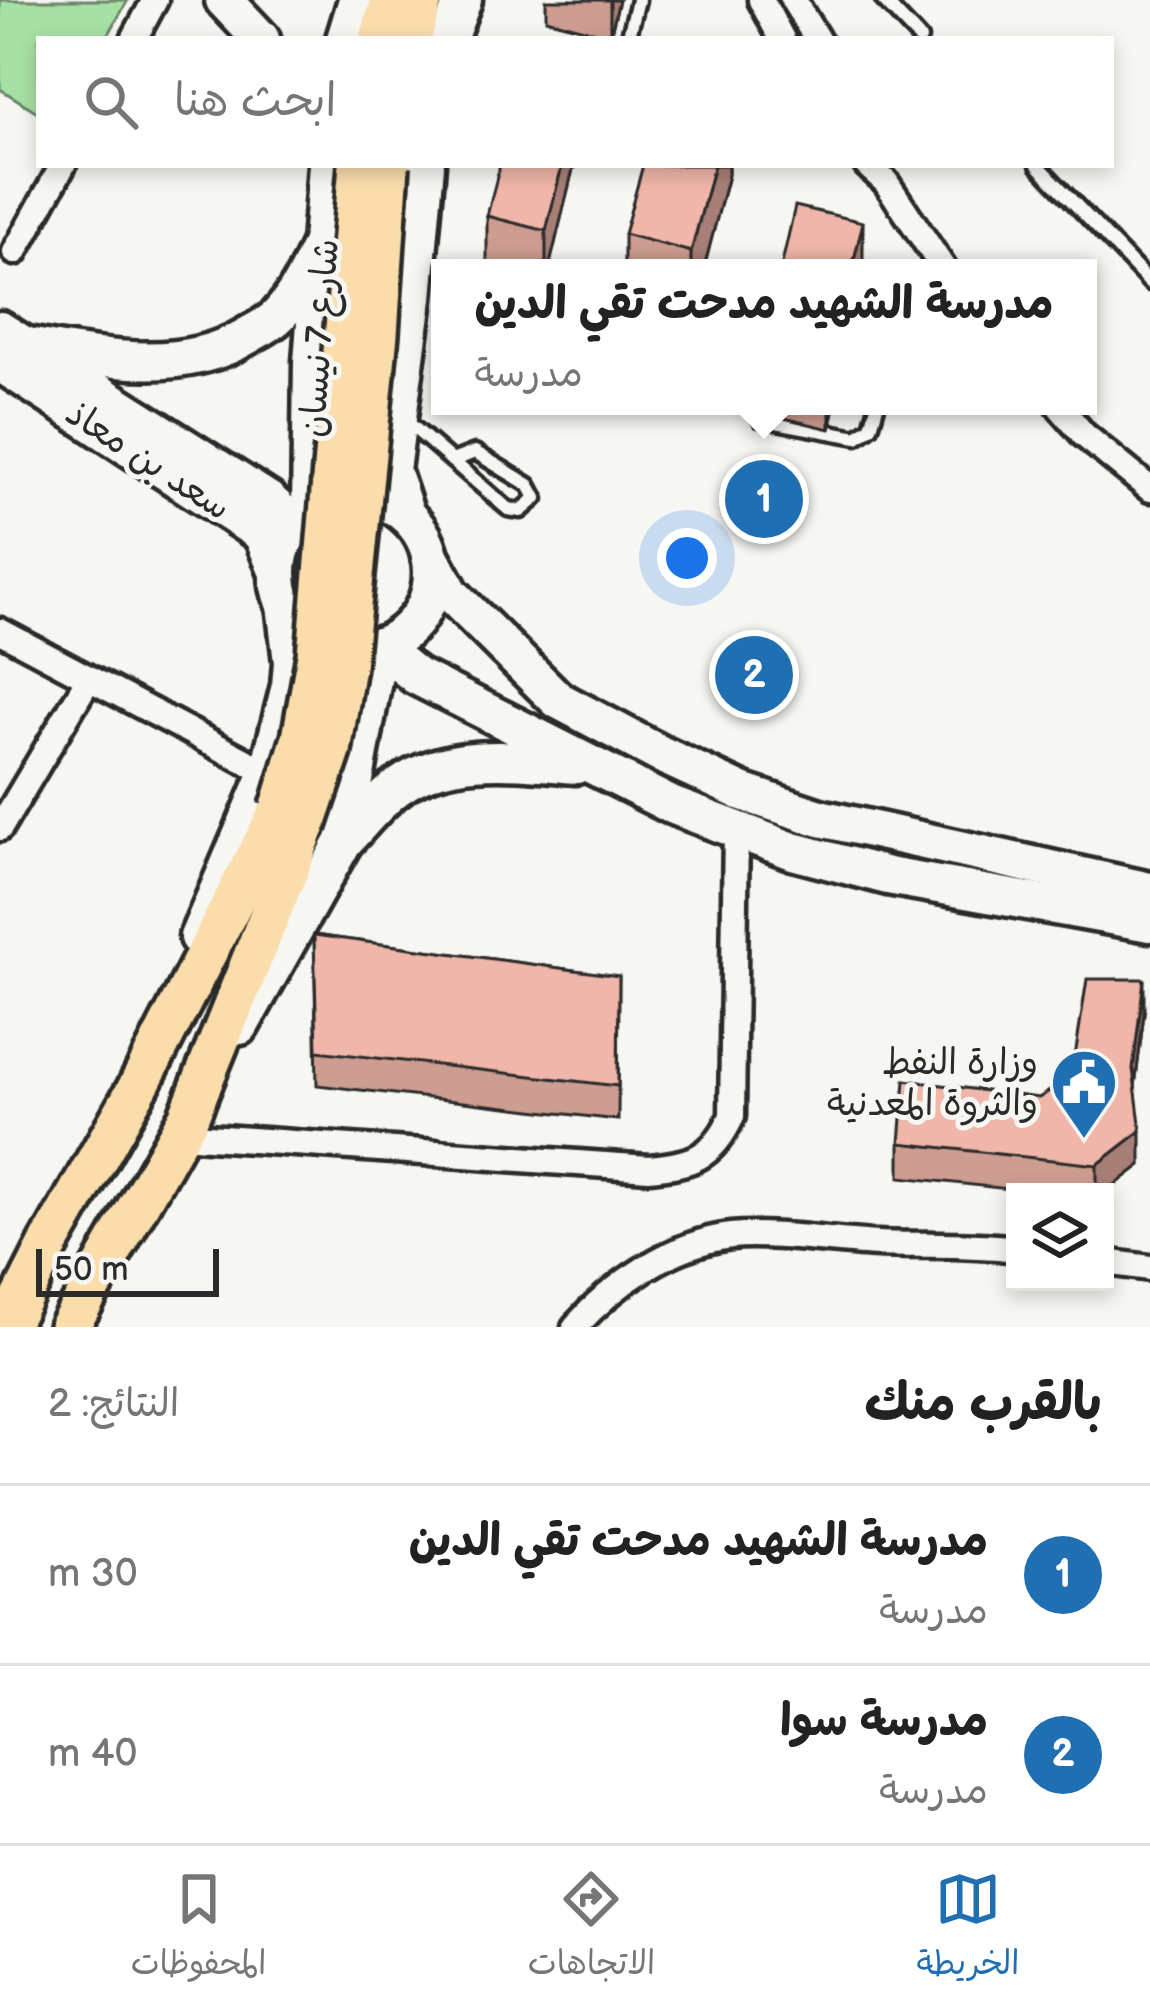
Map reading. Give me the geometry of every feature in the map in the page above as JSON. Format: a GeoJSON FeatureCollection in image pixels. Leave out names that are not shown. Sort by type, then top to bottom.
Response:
{"type":"FeatureCollection","features":[{"type":"Feature","properties":{"kind":"main road"},"geometry":{"type":"LineString","coordinates":[[224,0],[258,36]]}},
{"type":"Feature","properties":{"kind":"main road"},"geometry":{"type":"LineString","coordinates":[[346,36],[357,0]]}},
{"type":"Feature","properties":{"kind":"main road"},"geometry":{"type":"LineString","coordinates":[[381,36],[391,0]]}},
{"type":"Feature","properties":{"kind":"main road"},"geometry":{"type":"LineString","coordinates":[[422,0],[447,29]]}},
{"type":"Feature","properties":{"kind":"main road","name":"شارع 7 نيسان"},"geometry":{"type":"LineString","coordinates":[[302,517],[327,168]]}},
{"type":"Feature","properties":{"kind":"main road"},"geometry":{"type":"LineString","coordinates":[[184,1126],[302,739],[317,655],[359,168]]}},
{"type":"Feature","properties":{"kind":"main road"},"geometry":{"type":"LineString","coordinates":[[8,1327],[284,803],[331,751],[378,334],[389,168]]}},
{"type":"Feature","properties":{"kind":"main road"},"geometry":{"type":"LineString","coordinates":[[406,515],[392,470],[420,300],[426,168]]}},
{"type":"Feature","properties":{"kind":"main road"},"geometry":{"type":"LineString","coordinates":[[7,346],[120,362],[222,351],[274,320],[302,286],[324,236]]}},
{"type":"Feature","properties":{"kind":"main road","name":"سعد بن معاذ"},"geometry":{"type":"LineString","coordinates":[[7,346],[302,517]]}},
{"type":"Feature","properties":{"kind":"main road","name":"سعد بن معاذ"},"geometry":{"type":"LineString","coordinates":[[7,346],[262,534],[282,589]]}},
{"type":"Feature","properties":{"kind":"main road"},"geometry":{"type":"LineString","coordinates":[[284,803],[292,662],[282,589],[282,547],[302,517],[340,496],[364,496],[386,502],[406,515],[421,534],[451,594],[558,700],[660,754],[742,792],[820,818],[1150,891]]}},
{"type":"Feature","properties":{"kind":"main road"},"geometry":{"type":"LineString","coordinates":[[282,589],[297,623],[314,638],[358,650],[380,646],[412,624],[425,604],[430,556]]}},
{"type":"Feature","properties":{"kind":"main road"},"geometry":{"type":"LineString","coordinates":[[380,646],[416,676],[671,805],[736,830],[888,876],[1150,923]]}},
{"type":"Feature","properties":{"kind":"main road"},"geometry":{"type":"LineString","coordinates":[[344,841],[380,646]]}},
{"type":"Feature","properties":{"kind":"main road"},"geometry":{"type":"LineString","coordinates":[[68,1327],[344,841],[399,785],[448,766],[492,758],[595,766]]}},
{"type":"Feature","properties":{"kind":"main road"},"geometry":{"type":"LineString","coordinates":[[819,858],[820,818]]}},
{"type":"Feature","properties":{"kind":"street"},"geometry":{"type":"LineString","coordinates":[[136,36],[155,0]]}},
{"type":"Feature","properties":{"kind":"street"},"geometry":{"type":"LineString","coordinates":[[761,0],[780,36]]}},
{"type":"Feature","properties":{"kind":"street"},"geometry":{"type":"LineString","coordinates":[[793,0],[815,36]]}},
{"type":"Feature","properties":{"kind":"street"},"geometry":{"type":"LineString","coordinates":[[15,252],[61,168]]}},
{"type":"Feature","properties":{"kind":"street"},"geometry":{"type":"LineString","coordinates":[[878,171],[938,259]]}},
{"type":"Feature","properties":{"kind":"street"},"geometry":{"type":"LineString","coordinates":[[1066,415],[1150,489]]}},
{"type":"Feature","properties":{"kind":"street"},"geometry":{"type":"LineString","coordinates":[[0,632],[59,661],[284,803]]}},
{"type":"Feature","properties":{"kind":"street"},"geometry":{"type":"LineString","coordinates":[[0,828],[88,680]]}},
{"type":"Feature","properties":{"kind":"street"},"geometry":{"type":"LineString","coordinates":[[184,1126],[649,1168],[688,1164],[720,1142],[732,1116],[736,830]]}},
{"type":"Feature","properties":{"kind":"street"},"geometry":{"type":"LineString","coordinates":[[575,1327],[631,1277],[679,1252],[730,1236],[1006,1248]]}},
{"type":"Feature","properties":{"kind":"street"},"geometry":{"type":"LineString","coordinates":[[1114,1263],[1150,1268]]}},
{"type":"Feature","properties":{"kind":"lane"},"geometry":{"type":"LineString","coordinates":[[629,36],[638,0]]}},
{"type":"Feature","properties":{"kind":"lane"},"geometry":{"type":"LineString","coordinates":[[883,0],[917,36]]}},
{"type":"Feature","properties":{"kind":"lane"},"geometry":{"type":"LineString","coordinates":[[1041,168],[1150,283]]}},
{"type":"Feature","properties":{"kind":"lane"},"geometry":{"type":"LineString","coordinates":[[758,415],[857,436],[871,427],[874,415]]}},
{"type":"Feature","properties":{"kind":"lane"},"geometry":{"type":"LineString","coordinates":[[399,416],[508,509],[521,511],[536,498],[529,485],[475,452],[452,461]]}},
{"type":"Feature","properties":{"kind":"green space"},"geometry":{"type":"Polygon","coordinates":[[[0,0],[128,0],[108,36],[36,36],[36,111],[0,89],[0,0]]]}},
{"type":"Feature","properties":{"kind":"building"},"geometry":{"type":"Polygon","coordinates":[[[499,168],[561,168],[546,231],[487,216],[499,168]]]}},
{"type":"Feature","properties":{"kind":"building"},"geometry":{"type":"Polygon","coordinates":[[[642,168],[713,168],[691,252],[624,234],[642,168]]]}},
{"type":"Feature","properties":{"kind":"building"},"geometry":{"type":"Polygon","coordinates":[[[795,206],[863,222],[854,259],[783,259],[795,206]]]}},
{"type":"Feature","properties":{"kind":"building"},"geometry":{"type":"Polygon","coordinates":[[[314,935],[619,976],[618,1086],[317,1051],[314,935]]]}},
{"type":"Feature","properties":{"kind":"building"},"geometry":{"type":"Polygon","coordinates":[[[1087,979],[1144,979],[1133,1069],[1141,1131],[1097,1165],[900,1143],[905,1080],[1039,1098],[1072,1076],[1087,979]]]}},
{"type":"Feature","properties":{"kind":"place","name":"مدرسة الشهيد مدحت تقي الدين"},"geometry":{"type":"Point","coordinates":[764,499]}},
{"type":"Feature","properties":{"kind":"place","name":"مدرسة سوا"},"geometry":{"type":"Point","coordinates":[754,675]}},
{"type":"Feature","properties":{"kind":"place","name":"وزارة النفط والثروة المعدنية"},"geometry":{"type":"Point","coordinates":[1084,1141]}}]}
